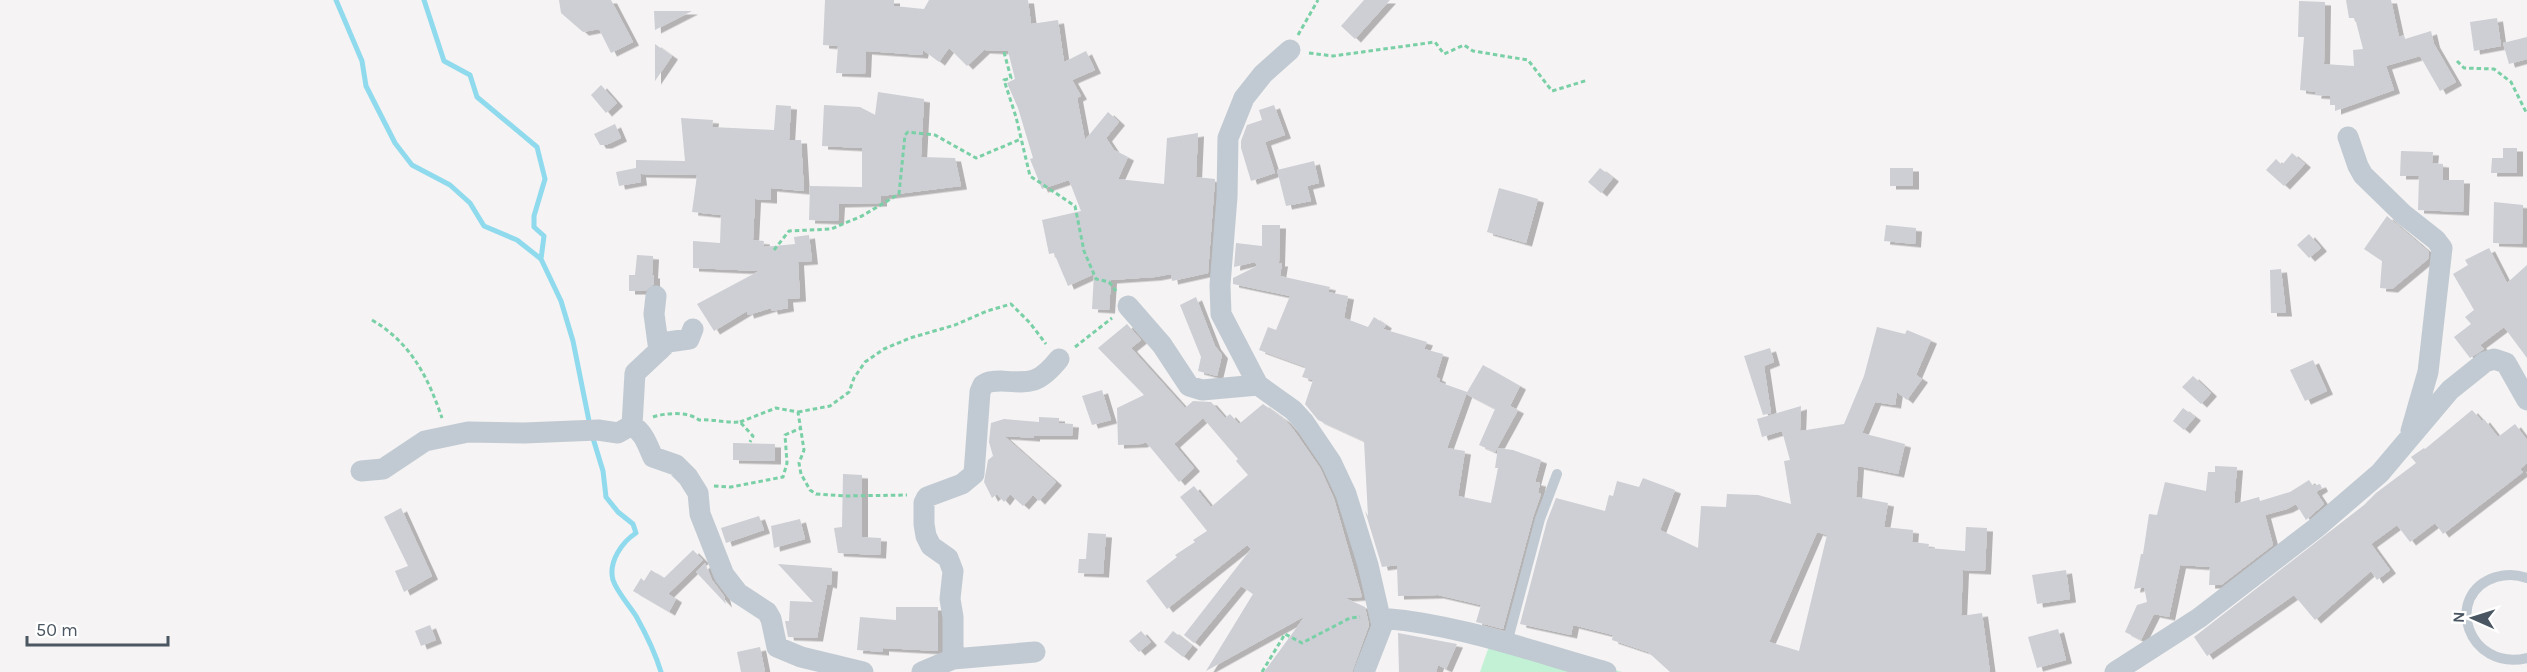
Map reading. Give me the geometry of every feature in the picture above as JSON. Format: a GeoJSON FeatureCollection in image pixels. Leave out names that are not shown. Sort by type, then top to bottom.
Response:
{"type":"FeatureCollection","features":[{"type":"Feature","properties":{"kind":"street"},"geometry":{"type":"LineString","coordinates":[[1290,50],[1263,74],[1244,98],[1228,138],[1227,197],[1220,285],[1221,314],[1258,385],[1293,410],[1318,441],[1346,494],[1357,524],[1382,626],[1364,672]]}},
{"type":"Feature","properties":{"kind":"street"},"geometry":{"type":"LineString","coordinates":[[2348,136],[2358,166],[2372,187],[2436,240],[2442,248],[2428,372],[2409,441]]}},
{"type":"Feature","properties":{"kind":"street"},"geometry":{"type":"LineString","coordinates":[[656,296],[654,314],[659,351]]}},
{"type":"Feature","properties":{"kind":"street"},"geometry":{"type":"LineString","coordinates":[[1128,306],[1162,345],[1189,386],[1202,390],[1258,385]]}},
{"type":"Feature","properties":{"kind":"street"},"geometry":{"type":"LineString","coordinates":[[632,424],[635,374],[668,342],[689,339],[693,329]]}},
{"type":"Feature","properties":{"kind":"street"},"geometry":{"type":"LineString","coordinates":[[953,659],[953,617],[950,599],[953,571],[948,558],[934,549],[928,541],[924,524],[924,503],[927,497],[962,484],[975,474],[980,392],[983,384],[996,381],[1035,382],[1059,359]]}},
{"type":"Feature","properties":{"kind":"street"},"geometry":{"type":"LineString","coordinates":[[2115,672],[2199,618],[2316,528],[2380,473],[2450,390],[2489,360],[2506,363],[2527,400]]}},
{"type":"Feature","properties":{"kind":"street"},"geometry":{"type":"LineString","coordinates":[[361,471],[383,469],[425,441],[478,430],[524,433],[598,430],[618,433],[632,424]]}},
{"type":"Feature","properties":{"kind":"street"},"geometry":{"type":"LineString","coordinates":[[632,424],[639,430],[653,457],[676,465],[694,485],[698,493],[700,514],[724,575],[738,592],[767,612],[771,619],[777,647],[801,657],[863,672]]}},
{"type":"Feature","properties":{"kind":"street"},"geometry":{"type":"LineString","coordinates":[[1380,618],[1408,620],[1470,632],[1606,672]]}},
{"type":"Feature","properties":{"kind":"street"},"geometry":{"type":"LineString","coordinates":[[922,672],[953,659],[1035,652]]}},
{"type":"Feature","properties":{"kind":"lane"},"geometry":{"type":"LineString","coordinates":[[1507,644],[1540,519],[1557,474]]}},
{"type":"Feature","properties":{"kind":"lane"},"geometry":{"type":"LineString","coordinates":[[2527,578],[2505,574],[2491,579],[2479,587],[2471,597],[2467,610],[2469,631],[2479,648],[2496,659],[2518,667],[2527,658]]}},
{"type":"Feature","properties":{"kind":"path"},"geometry":{"type":"LineString","coordinates":[[1318,0],[1290,50],[1333,56],[1435,42],[1444,54],[1464,45],[1473,51],[1528,60],[1552,91],[1588,80]]}},
{"type":"Feature","properties":{"kind":"path"},"geometry":{"type":"LineString","coordinates":[[632,424],[663,413],[694,416],[699,420],[719,419],[727,423],[741,422],[776,408],[798,412],[830,406],[849,392],[854,378],[865,362],[884,349],[1011,304],[1030,323],[1059,359],[1128,306],[1109,282],[1096,279],[1084,250],[1075,206],[1030,176],[1004,80],[1011,78],[1004,52]]}},
{"type":"Feature","properties":{"kind":"path"},"geometry":{"type":"LineString","coordinates":[[2457,61],[2464,68],[2494,69],[2511,82],[2527,114]]}},
{"type":"Feature","properties":{"kind":"path"},"geometry":{"type":"LineString","coordinates":[[2519,97],[2527,96]]}},
{"type":"Feature","properties":{"kind":"path"},"geometry":{"type":"LineString","coordinates":[[774,250],[789,231],[831,230],[862,216],[899,194],[905,135],[908,132],[935,135],[976,158],[1021,139]]}},
{"type":"Feature","properties":{"kind":"path"},"geometry":{"type":"LineString","coordinates":[[372,320],[391,331],[430,382],[443,419],[440,437]]}},
{"type":"Feature","properties":{"kind":"path"},"geometry":{"type":"LineString","coordinates":[[798,412],[804,450],[799,463],[801,474],[805,484],[816,494],[908,495],[924,503]]}},
{"type":"Feature","properties":{"kind":"path"},"geometry":{"type":"LineString","coordinates":[[741,422],[753,436],[750,442]]}},
{"type":"Feature","properties":{"kind":"path"},"geometry":{"type":"LineString","coordinates":[[694,485],[731,487],[783,477],[788,463],[785,435],[801,428]]}},
{"type":"Feature","properties":{"kind":"path"},"geometry":{"type":"LineString","coordinates":[[1263,672],[1285,634],[1302,643],[1350,618],[1380,618]]}},
{"type":"Feature","properties":{"kind":"green space"},"geometry":{"type":"Polygon","coordinates":[[[1493,635],[1622,672],[1480,672],[1493,635]]]}},
{"type":"Feature","properties":{"kind":"building"},"geometry":{"type":"Polygon","coordinates":[[[559,0],[611,0],[633,42],[611,53],[599,29],[583,32],[561,13],[559,0]]]}},
{"type":"Feature","properties":{"kind":"building"},"geometry":{"type":"Polygon","coordinates":[[[825,0],[894,0],[894,6],[924,9],[929,0],[1028,0],[1031,24],[1058,20],[1064,62],[1086,51],[1095,70],[1072,80],[1081,96],[1077,98],[1085,140],[1108,112],[1119,122],[1106,138],[1114,150],[1128,157],[1118,179],[1164,184],[1167,138],[1198,133],[1196,177],[1215,179],[1208,273],[1172,281],[1171,274],[1111,280],[1109,310],[1092,309],[1094,274],[1068,286],[1054,253],[1049,254],[1042,220],[1081,211],[1069,180],[1042,189],[1030,159],[1033,158],[1018,108],[1007,83],[1015,79],[1008,51],[984,50],[967,66],[949,48],[939,62],[923,50],[922,55],[866,51],[865,74],[836,73],[838,46],[823,45],[825,0]]]}},
{"type":"Feature","properties":{"kind":"building"},"geometry":{"type":"Polygon","coordinates":[[[1364,0],[1390,0],[1355,39],[1341,26],[1364,0]]]}},
{"type":"Feature","properties":{"kind":"building"},"geometry":{"type":"Polygon","coordinates":[[[2346,0],[2391,0],[2399,37],[2404,35],[2405,39],[2431,31],[2434,44],[2456,82],[2440,91],[2420,56],[2386,66],[2394,90],[2335,111],[2335,105],[2330,105],[2330,96],[2315,95],[2316,92],[2300,90],[2304,37],[2298,37],[2299,1],[2325,2],[2324,64],[2354,66],[2353,50],[2363,49],[2355,18],[2349,18],[2346,0]]]}},
{"type":"Feature","properties":{"kind":"building"},"geometry":{"type":"Polygon","coordinates":[[[654,11],[692,11],[655,30],[654,11]]]}},
{"type":"Feature","properties":{"kind":"building"},"geometry":{"type":"Polygon","coordinates":[[[2497,18],[2501,46],[2474,51],[2470,22],[2497,18]]]}},
{"type":"Feature","properties":{"kind":"building"},"geometry":{"type":"Polygon","coordinates":[[[2527,37],[2527,59],[2509,64],[2503,43],[2527,37]]]}},
{"type":"Feature","properties":{"kind":"building"},"geometry":{"type":"Polygon","coordinates":[[[655,44],[672,56],[655,81],[655,44]]]}},
{"type":"Feature","properties":{"kind":"building"},"geometry":{"type":"Polygon","coordinates":[[[601,85],[617,103],[606,113],[591,95],[601,85]]]}},
{"type":"Feature","properties":{"kind":"building"},"geometry":{"type":"Polygon","coordinates":[[[878,92],[924,99],[921,157],[955,158],[961,186],[881,196],[881,203],[839,204],[838,221],[809,220],[810,186],[862,187],[862,148],[822,146],[824,105],[860,107],[875,115],[878,92]]]}},
{"type":"Feature","properties":{"kind":"building"},"geometry":{"type":"Polygon","coordinates":[[[776,105],[791,106],[789,140],[801,140],[804,191],[771,188],[771,200],[755,199],[753,240],[764,241],[763,247],[795,244],[794,237],[809,235],[812,261],[798,262],[800,298],[787,299],[788,308],[772,311],[771,308],[748,315],[747,311],[714,331],[697,304],[759,271],[693,268],[693,241],[720,243],[721,215],[692,212],[697,175],[640,174],[641,182],[619,186],[616,172],[636,168],[636,160],[685,161],[681,118],[713,120],[712,127],[774,130],[776,105]]]}},
{"type":"Feature","properties":{"kind":"building"},"geometry":{"type":"Polygon","coordinates":[[[1274,105],[1285,135],[1265,142],[1275,173],[1251,181],[1241,141],[1247,125],[1262,120],[1259,110],[1274,105]]]}},
{"type":"Feature","properties":{"kind":"building"},"geometry":{"type":"Polygon","coordinates":[[[615,124],[621,138],[606,145],[600,145],[594,134],[615,124]]]}},
{"type":"Feature","properties":{"kind":"building"},"geometry":{"type":"Polygon","coordinates":[[[2503,148],[2517,148],[2517,173],[2491,173],[2492,158],[2503,158],[2503,148]]]}},
{"type":"Feature","properties":{"kind":"building"},"geometry":{"type":"Polygon","coordinates":[[[2401,151],[2433,152],[2432,163],[2443,164],[2443,180],[2464,180],[2463,212],[2418,210],[2419,176],[2400,176],[2401,151]]]}},
{"type":"Feature","properties":{"kind":"building"},"geometry":{"type":"Polygon","coordinates":[[[2292,153],[2305,164],[2284,186],[2266,170],[2276,159],[2282,165],[2292,153]]]}},
{"type":"Feature","properties":{"kind":"building"},"geometry":{"type":"Polygon","coordinates":[[[1314,161],[1319,183],[1307,186],[1311,201],[1286,206],[1277,170],[1314,161]]]}},
{"type":"Feature","properties":{"kind":"building"},"geometry":{"type":"Polygon","coordinates":[[[1600,168],[1613,178],[1601,193],[1588,182],[1600,168]]]}},
{"type":"Feature","properties":{"kind":"building"},"geometry":{"type":"Polygon","coordinates":[[[1890,168],[1913,168],[1913,186],[1890,186],[1890,168]]]}},
{"type":"Feature","properties":{"kind":"building"},"geometry":{"type":"Polygon","coordinates":[[[1499,188],[1538,199],[1526,243],[1487,232],[1499,188]]]}},
{"type":"Feature","properties":{"kind":"building"},"geometry":{"type":"Polygon","coordinates":[[[2494,202],[2523,205],[2522,244],[2493,243],[2494,202]]]}},
{"type":"Feature","properties":{"kind":"building"},"geometry":{"type":"Polygon","coordinates":[[[2387,216],[2429,252],[2428,259],[2392,289],[2380,288],[2382,261],[2364,249],[2387,216]]]}},
{"type":"Feature","properties":{"kind":"building"},"geometry":{"type":"Polygon","coordinates":[[[1262,225],[1280,225],[1279,263],[1282,263],[1280,276],[1330,287],[1328,292],[1348,296],[1344,318],[1368,327],[1374,317],[1386,325],[1383,329],[1427,342],[1424,349],[1443,354],[1436,377],[1440,379],[1439,382],[1467,392],[1447,448],[1465,451],[1458,496],[1491,503],[1498,468],[1495,468],[1498,448],[1513,450],[1541,460],[1535,482],[1540,483],[1538,493],[1541,494],[1503,629],[1476,622],[1481,605],[1438,595],[1398,596],[1397,565],[1382,567],[1365,511],[1368,516],[1364,441],[1318,420],[1305,404],[1313,380],[1302,377],[1306,367],[1259,350],[1268,327],[1276,330],[1290,296],[1233,284],[1233,278],[1257,266],[1255,262],[1234,267],[1236,243],[1262,246],[1262,225]]]}},
{"type":"Feature","properties":{"kind":"building"},"geometry":{"type":"Polygon","coordinates":[[[1886,225],[1916,228],[1915,244],[1884,241],[1886,225]]]}},
{"type":"Feature","properties":{"kind":"building"},"geometry":{"type":"Polygon","coordinates":[[[2309,234],[2321,248],[2309,258],[2297,245],[2309,234]]]}},
{"type":"Feature","properties":{"kind":"building"},"geometry":{"type":"Polygon","coordinates":[[[2489,248],[2507,283],[2527,265],[2527,358],[2504,327],[2480,345],[2484,349],[2470,358],[2454,337],[2471,324],[2465,317],[2474,310],[2453,274],[2468,265],[2465,260],[2489,248]]]}},
{"type":"Feature","properties":{"kind":"building"},"geometry":{"type":"Polygon","coordinates":[[[637,255],[653,256],[654,284],[645,291],[629,291],[629,275],[635,275],[637,255]]]}},
{"type":"Feature","properties":{"kind":"building"},"geometry":{"type":"Polygon","coordinates":[[[2281,269],[2286,313],[2271,313],[2270,270],[2281,269]]]}},
{"type":"Feature","properties":{"kind":"building"},"geometry":{"type":"Polygon","coordinates":[[[1196,297],[1215,346],[1222,355],[1217,376],[1198,371],[1201,357],[1180,305],[1196,297]]]}},
{"type":"Feature","properties":{"kind":"building"},"geometry":{"type":"Polygon","coordinates":[[[1127,324],[1141,340],[1131,348],[1185,408],[1193,401],[1211,402],[1225,418],[1230,414],[1239,424],[1263,404],[1285,420],[1320,468],[1334,499],[1362,597],[1345,598],[1365,607],[1369,625],[1352,672],[1264,672],[1305,616],[1206,671],[1253,594],[1241,586],[1194,643],[1184,635],[1251,549],[1247,545],[1167,609],[1146,581],[1177,557],[1175,555],[1195,542],[1193,540],[1207,531],[1180,497],[1194,486],[1211,507],[1248,475],[1236,461],[1238,459],[1203,418],[1174,444],[1194,468],[1179,482],[1146,442],[1118,445],[1117,408],[1144,395],[1098,348],[1127,324]]]}},
{"type":"Feature","properties":{"kind":"building"},"geometry":{"type":"Polygon","coordinates":[[[1877,327],[1905,334],[1907,330],[1931,340],[1916,375],[1922,379],[1907,400],[1897,392],[1895,405],[1875,402],[1862,433],[1905,444],[1898,474],[1858,466],[1856,497],[1888,503],[1884,527],[1913,530],[1912,542],[1929,544],[1928,548],[1965,551],[1966,527],[1987,528],[1985,571],[1963,570],[1961,616],[1982,613],[1990,672],[1670,672],[1648,652],[1612,640],[1613,635],[1573,625],[1571,635],[1520,624],[1547,521],[1556,498],[1605,511],[1609,495],[1613,496],[1617,481],[1639,487],[1643,478],[1675,490],[1660,530],[1698,548],[1701,506],[1726,507],[1727,494],[1758,495],[1791,504],[1784,461],[1790,460],[1782,431],[1762,437],[1757,419],[1801,406],[1800,431],[1844,424],[1864,376],[1877,327]],[[1817,532],[1769,642],[1799,651],[1827,535],[1817,532]]]}},
{"type":"Feature","properties":{"kind":"building"},"geometry":{"type":"Polygon","coordinates":[[[1770,348],[1774,362],[1764,366],[1771,413],[1763,415],[1744,356],[1770,348]]]}},
{"type":"Feature","properties":{"kind":"building"},"geometry":{"type":"Polygon","coordinates":[[[2313,360],[2327,391],[2305,401],[2290,370],[2313,360]]]}},
{"type":"Feature","properties":{"kind":"building"},"geometry":{"type":"Polygon","coordinates":[[[1483,365],[1520,386],[1510,406],[1518,410],[1495,452],[1479,445],[1495,409],[1466,394],[1483,365]]]}},
{"type":"Feature","properties":{"kind":"building"},"geometry":{"type":"Polygon","coordinates":[[[2193,376],[2211,393],[2201,404],[2182,387],[2193,376]]]}},
{"type":"Feature","properties":{"kind":"building"},"geometry":{"type":"Polygon","coordinates":[[[1102,390],[1111,420],[1092,425],[1082,396],[1102,390]]]}},
{"type":"Feature","properties":{"kind":"building"},"geometry":{"type":"Polygon","coordinates":[[[2183,408],[2195,417],[2184,430],[2173,421],[2183,408]]]}},
{"type":"Feature","properties":{"kind":"building"},"geometry":{"type":"Polygon","coordinates":[[[2472,410],[2482,421],[2484,419],[2498,437],[2515,424],[2527,440],[2527,463],[2520,469],[2523,472],[2443,534],[2435,523],[2410,542],[2397,525],[2371,544],[2390,570],[2377,580],[2371,571],[2315,620],[2294,595],[2207,656],[2194,637],[2416,463],[2411,457],[2425,449],[2472,410]]]}},
{"type":"Feature","properties":{"kind":"building"},"geometry":{"type":"Polygon","coordinates":[[[1039,417],[1059,418],[1059,423],[1073,424],[1072,436],[1034,436],[1034,438],[1004,436],[1056,482],[1039,501],[1033,495],[1023,506],[1010,494],[1004,502],[997,494],[992,498],[984,482],[988,460],[993,456],[989,442],[991,423],[1004,419],[1039,422],[1039,417]]]}},
{"type":"Feature","properties":{"kind":"building"},"geometry":{"type":"Polygon","coordinates":[[[733,443],[775,444],[775,461],[733,460],[733,443]]]}},
{"type":"Feature","properties":{"kind":"building"},"geometry":{"type":"Polygon","coordinates":[[[2215,466],[2237,467],[2234,504],[2259,497],[2260,501],[2290,492],[2309,480],[2313,486],[2320,484],[2322,488],[2316,492],[2324,504],[2306,520],[2296,504],[2265,515],[2273,545],[2221,585],[2209,585],[2210,567],[2180,565],[2169,617],[2154,614],[2141,640],[2125,632],[2137,605],[2147,602],[2144,587],[2134,589],[2141,554],[2143,554],[2149,514],[2157,515],[2165,482],[2206,491],[2208,472],[2215,472],[2215,466]]]}},
{"type":"Feature","properties":{"kind":"building"},"geometry":{"type":"Polygon","coordinates":[[[843,474],[862,475],[862,537],[881,538],[880,555],[838,553],[834,528],[842,527],[843,474]]]}},
{"type":"Feature","properties":{"kind":"building"},"geometry":{"type":"Polygon","coordinates":[[[401,508],[432,576],[404,592],[395,571],[408,566],[384,517],[401,508]]]}},
{"type":"Feature","properties":{"kind":"building"},"geometry":{"type":"Polygon","coordinates":[[[759,516],[764,530],[726,543],[721,528],[759,516]]]}},
{"type":"Feature","properties":{"kind":"building"},"geometry":{"type":"Polygon","coordinates":[[[800,519],[805,539],[774,548],[771,526],[800,519]]]}},
{"type":"Feature","properties":{"kind":"building"},"geometry":{"type":"Polygon","coordinates":[[[1088,533],[1106,534],[1103,574],[1078,573],[1079,559],[1086,559],[1088,533]]]}},
{"type":"Feature","properties":{"kind":"building"},"geometry":{"type":"Polygon","coordinates":[[[693,550],[703,560],[668,594],[676,599],[669,612],[633,591],[641,578],[644,581],[651,570],[664,578],[693,550]]]}},
{"type":"Feature","properties":{"kind":"building"},"geometry":{"type":"Polygon","coordinates":[[[705,563],[712,580],[724,596],[726,604],[696,572],[705,563]]]}},
{"type":"Feature","properties":{"kind":"building"},"geometry":{"type":"Polygon","coordinates":[[[778,564],[832,568],[831,585],[827,584],[817,638],[788,637],[785,621],[789,621],[790,601],[813,602],[778,564]]]}},
{"type":"Feature","properties":{"kind":"building"},"geometry":{"type":"Polygon","coordinates":[[[2066,570],[2070,599],[2037,604],[2032,575],[2066,570]]]}},
{"type":"Feature","properties":{"kind":"building"},"geometry":{"type":"Polygon","coordinates":[[[896,607],[938,607],[938,651],[883,648],[883,652],[857,650],[860,617],[896,620],[896,607]]]}},
{"type":"Feature","properties":{"kind":"building"},"geometry":{"type":"Polygon","coordinates":[[[430,625],[436,640],[421,646],[415,631],[430,625]]]}},
{"type":"Feature","properties":{"kind":"building"},"geometry":{"type":"Polygon","coordinates":[[[2058,629],[2066,660],[2037,668],[2028,637],[2058,629]]]}},
{"type":"Feature","properties":{"kind":"building"},"geometry":{"type":"Polygon","coordinates":[[[1141,631],[1151,642],[1139,652],[1129,641],[1141,631]]]}},
{"type":"Feature","properties":{"kind":"building"},"geometry":{"type":"Polygon","coordinates":[[[1173,631],[1192,646],[1183,657],[1164,642],[1173,631]]]}},
{"type":"Feature","properties":{"kind":"building"},"geometry":{"type":"Polygon","coordinates":[[[1398,633],[1457,644],[1446,669],[1438,665],[1436,672],[1399,672],[1398,633]]]}},
{"type":"Feature","properties":{"kind":"building"},"geometry":{"type":"Polygon","coordinates":[[[760,647],[765,672],[741,672],[737,652],[760,647]]]}},
{"type":"Feature","properties":{"kind":"waterway"},"geometry":{"type":"LineString","coordinates":[[336,0],[362,61],[366,86],[395,143],[412,165],[450,185],[470,203],[484,226],[517,240],[541,259],[561,301],[573,341],[590,426]]}},
{"type":"Feature","properties":{"kind":"waterway"},"geometry":{"type":"LineString","coordinates":[[424,0],[444,61],[470,75],[477,97],[537,147],[545,179],[534,216],[534,227],[544,236],[541,259]]}},
{"type":"Feature","properties":{"kind":"waterway"},"geometry":{"type":"LineString","coordinates":[[592,435],[603,471],[606,497],[618,512],[633,524],[636,533],[617,553],[613,566],[613,580],[636,616],[661,672]]}}]}
